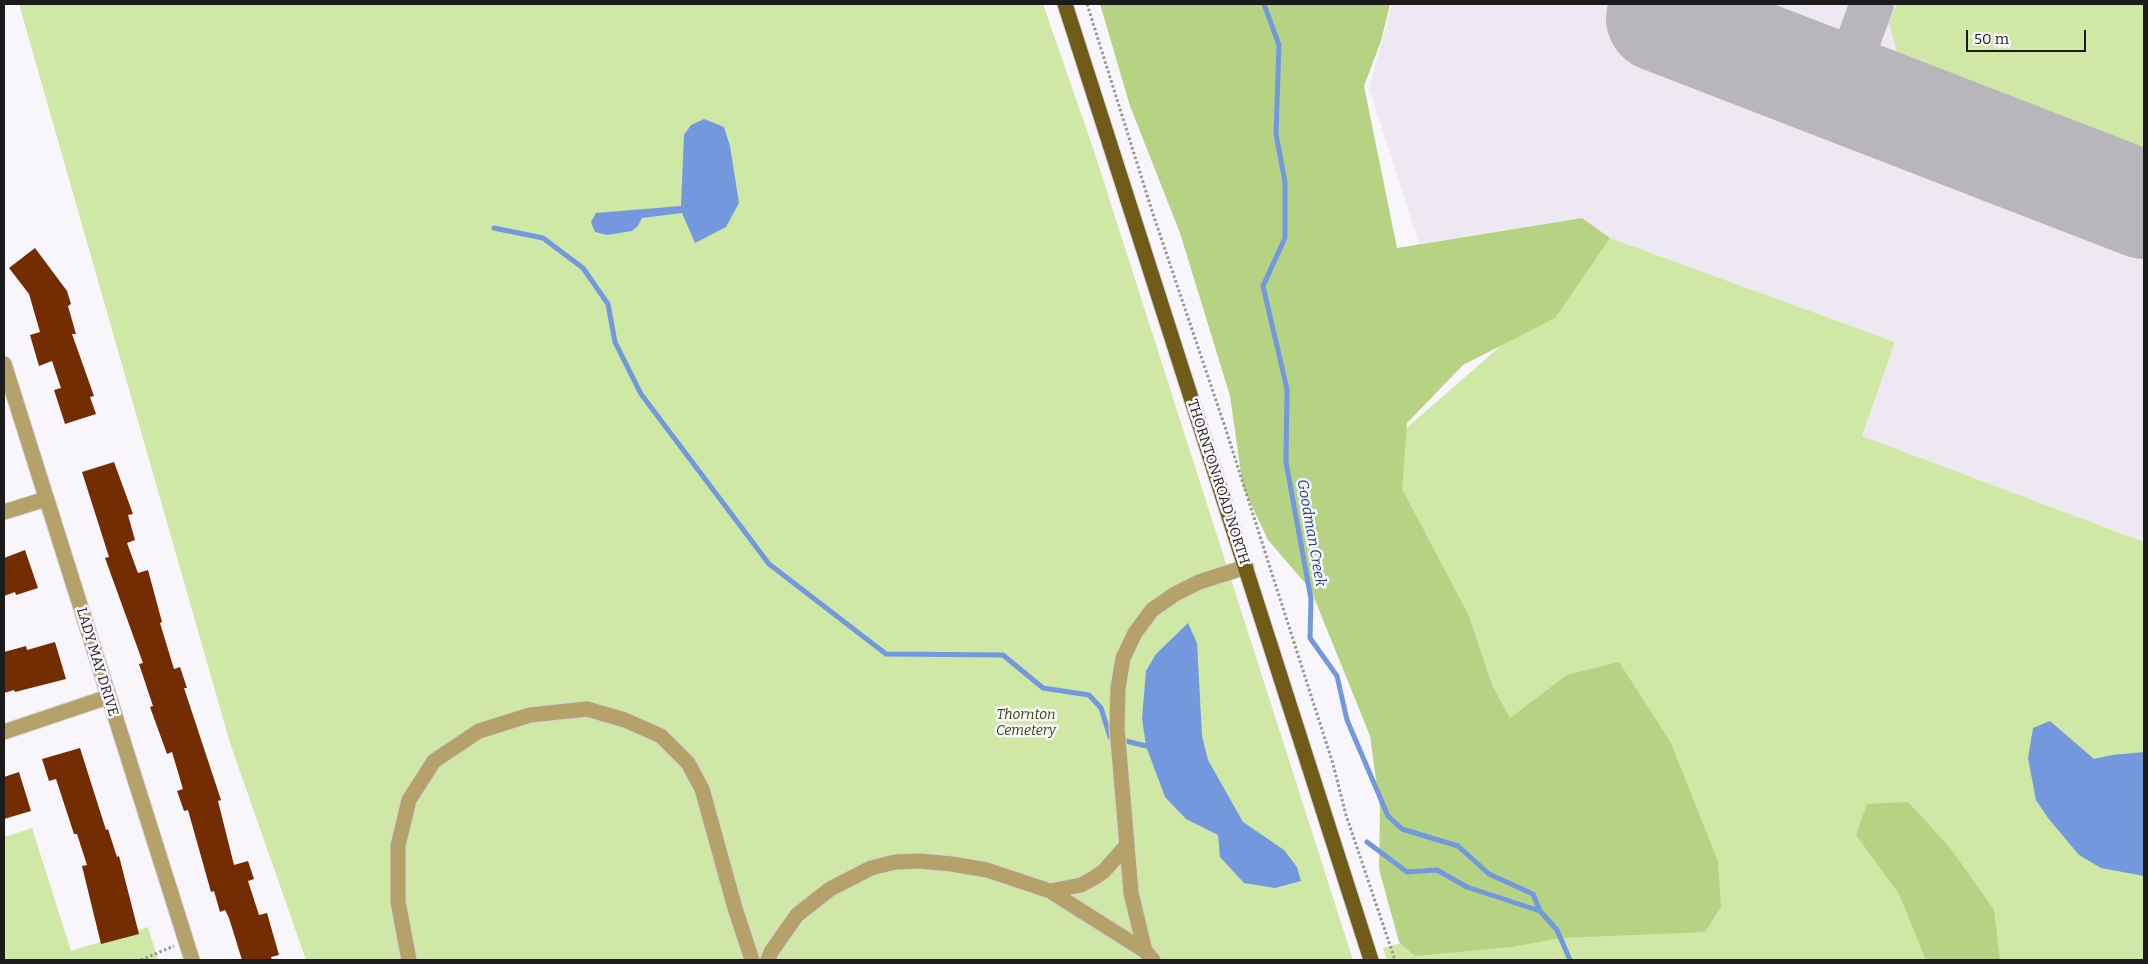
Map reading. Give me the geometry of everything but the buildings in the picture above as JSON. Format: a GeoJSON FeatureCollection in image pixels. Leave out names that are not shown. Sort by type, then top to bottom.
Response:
{"type":"FeatureCollection","features":[{"type":"Feature","properties":{"kind":"main road","name":"THORNTON ROAD NORTH"},"geometry":{"type":"LineString","coordinates":[[1065,4],[1370,960]]}},
{"type":"Feature","properties":{"kind":"street","name":"LADY MAY DRIVE"},"geometry":{"type":"LineString","coordinates":[[4,364],[192,960]]}},
{"type":"Feature","properties":{"kind":"street"},"geometry":{"type":"LineString","coordinates":[[4,512],[46,499]]}},
{"type":"Feature","properties":{"kind":"street"},"geometry":{"type":"LineString","coordinates":[[1149,956],[1131,893],[1117,728],[1118,688],[1123,658],[1135,633],[1152,610],[1175,594],[1199,582],[1246,567]]}},
{"type":"Feature","properties":{"kind":"street"},"geometry":{"type":"LineString","coordinates":[[4,732],[108,697]]}},
{"type":"Feature","properties":{"kind":"street"},"geometry":{"type":"LineString","coordinates":[[408,960],[398,902],[398,846],[409,800],[434,761],[480,731],[530,715],[587,709],[626,720],[661,736],[688,763],[702,790],[735,908],[752,960]]}},
{"type":"Feature","properties":{"kind":"street"},"geometry":{"type":"LineString","coordinates":[[1050,891],[1081,884],[1094,878],[1104,871],[1127,845]]}},
{"type":"Feature","properties":{"kind":"street"},"geometry":{"type":"LineString","coordinates":[[768,960],[771,952],[797,915],[830,888],[879,866],[895,862],[919,861],[987,870],[1050,891],[1149,956]]}},
{"type":"Feature","properties":{"kind":"path"},"geometry":{"type":"LineString","coordinates":[[1087,4],[1153,214],[1225,427],[1333,764],[1346,815],[1394,960]]}},
{"type":"Feature","properties":{"kind":"path"},"geometry":{"type":"LineString","coordinates":[[141,960],[186,941]]}},
{"type":"Feature","properties":{"kind":"shaded area"},"geometry":{"type":"Polygon","coordinates":[[[1392,4],[2144,4],[2144,542],[1862,436],[1895,342],[1610,238],[1581,218],[1419,244],[1369,87],[1392,4]]]}},
{"type":"Feature","properties":{"kind":"green space","name":"Thornton Cemetery"},"geometry":{"type":"Polygon","coordinates":[[[19,4],[1043,4],[1093,148],[1353,960],[306,960],[230,743],[19,4]]]}},
{"type":"Feature","properties":{"kind":"green space"},"geometry":{"type":"Polygon","coordinates":[[[1100,4],[1390,4],[1381,41],[1364,86],[1397,248],[1582,218],[1610,238],[1555,318],[1463,365],[1407,423],[1402,489],[1469,616],[1492,685],[1510,718],[1567,675],[1619,662],[1671,743],[1718,862],[1721,907],[1705,932],[1560,938],[1512,947],[1415,956],[1399,942],[1379,869],[1380,809],[1370,736],[1311,590],[1268,540],[1243,487],[1230,396],[1180,233],[1130,106],[1100,4]]]}},
{"type":"Feature","properties":{"kind":"green space"},"geometry":{"type":"Polygon","coordinates":[[[1897,4],[2144,4],[2144,162],[1902,71],[1889,23],[1897,4]]]}},
{"type":"Feature","properties":{"kind":"green space"},"geometry":{"type":"Polygon","coordinates":[[[1610,238],[1895,342],[1862,436],[2144,542],[2144,960],[1387,960],[1383,948],[1544,905],[1479,737],[1386,446],[1544,308],[1610,238]]]}},
{"type":"Feature","properties":{"kind":"green space"},"geometry":{"type":"Polygon","coordinates":[[[1908,802],[1951,849],[1994,910],[2000,960],[1926,960],[1899,894],[1856,835],[1867,804],[1908,802]]]}},
{"type":"Feature","properties":{"kind":"green space"},"geometry":{"type":"Polygon","coordinates":[[[32,828],[71,951],[148,927],[158,960],[4,960],[4,837],[32,828]]]}},
{"type":"Feature","properties":{"kind":"water"},"geometry":{"type":"Polygon","coordinates":[[[704,119],[724,127],[730,146],[739,203],[726,227],[695,243],[682,213],[642,218],[638,226],[632,231],[607,235],[595,232],[591,222],[596,213],[681,206],[684,135],[691,125],[704,119]]]}},
{"type":"Feature","properties":{"kind":"water"},"geometry":{"type":"Polygon","coordinates":[[[1188,623],[1197,643],[1202,736],[1208,760],[1243,822],[1284,850],[1297,867],[1301,881],[1275,888],[1244,883],[1220,857],[1218,835],[1186,819],[1165,797],[1146,746],[1142,718],[1146,671],[1156,654],[1188,623]]]}},
{"type":"Feature","properties":{"kind":"water"},"geometry":{"type":"Polygon","coordinates":[[[2050,721],[2094,759],[2144,752],[2144,876],[2101,868],[2079,855],[2048,818],[2036,800],[2028,758],[2033,728],[2050,721]]]}},
{"type":"Feature","properties":{"kind":"waterway","name":"Goodman Creek"},"geometry":{"type":"LineString","coordinates":[[1264,4],[1279,45],[1276,134],[1285,182],[1285,238],[1263,286],[1287,389],[1286,462],[1311,599],[1310,638],[1337,676],[1347,720],[1388,816],[1402,829],[1458,846],[1489,874],[1533,894],[1540,911],[1557,930],[1570,960]]}},
{"type":"Feature","properties":{"kind":"waterway"},"geometry":{"type":"LineString","coordinates":[[494,228],[543,238],[583,268],[608,304],[615,342],[641,394],[769,564],[886,654],[1003,655],[1043,688],[1089,695],[1101,708],[1110,737],[1146,746]]}},
{"type":"Feature","properties":{"kind":"waterway"},"geometry":{"type":"LineString","coordinates":[[1367,842],[1407,872],[1437,870],[1467,887],[1540,911]]}},
{"type":"Feature","properties":{"kind":"taxiway"},"geometry":{"type":"LineString","coordinates":[[1841,88],[1872,4]]}},
{"type":"Feature","properties":{"kind":"runway"},"geometry":{"type":"LineString","coordinates":[[1660,18],[2144,205]]}}]}
